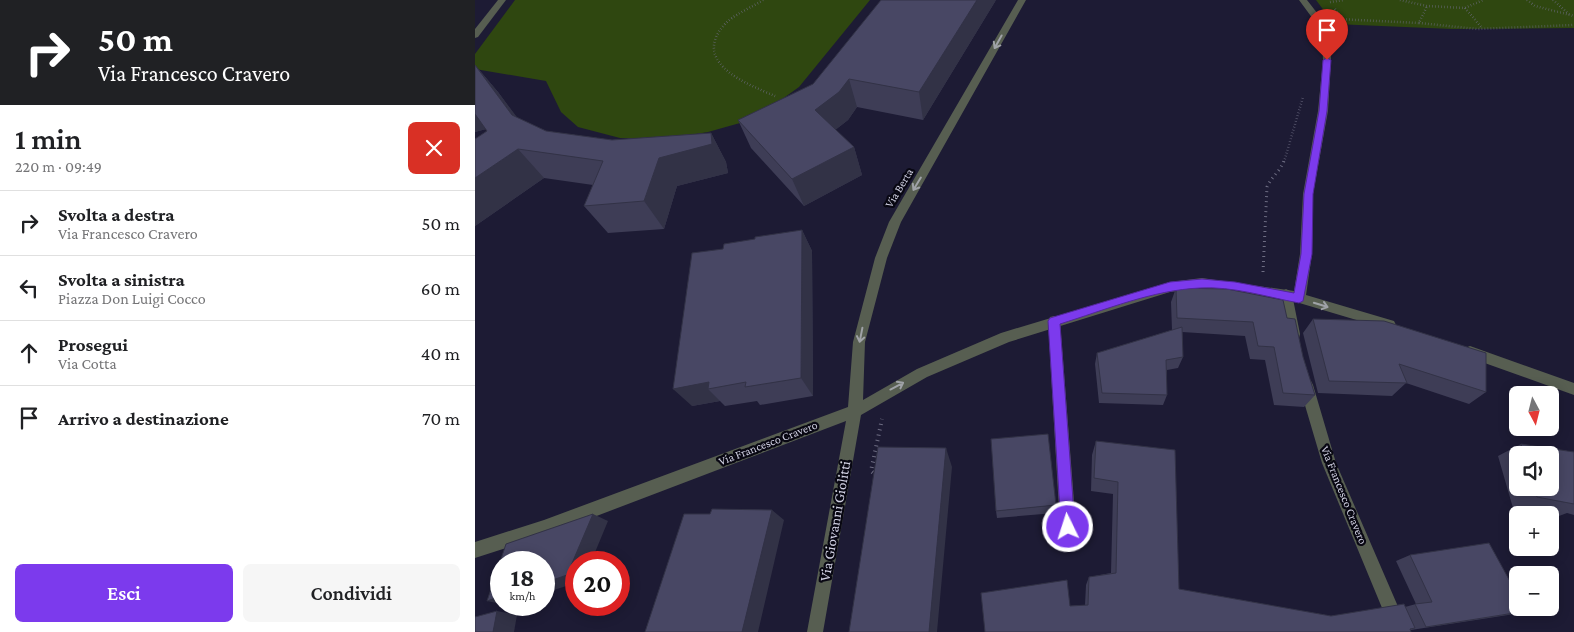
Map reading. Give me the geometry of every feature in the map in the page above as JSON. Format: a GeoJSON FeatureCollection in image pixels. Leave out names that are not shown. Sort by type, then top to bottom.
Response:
{"type":"FeatureCollection","features":[{"type":"Feature","properties":{"kind":"street"},"geometry":{"type":"LineString","coordinates":[[475,35],[502,0]]}},
{"type":"Feature","properties":{"kind":"street","name":"Via Berta"},"geometry":{"type":"LineString","coordinates":[[855,411],[859,342],[881,258],[895,222],[1022,0]]}},
{"type":"Feature","properties":{"kind":"street"},"geometry":{"type":"LineString","coordinates":[[1298,351],[1292,296],[1306,254],[1309,194],[1327,84],[1326,36],[1317,18],[1303,0]]}},
{"type":"Feature","properties":{"kind":"street","name":"Via Francesco Cravero"},"geometry":{"type":"LineString","coordinates":[[475,550],[544,528],[855,411],[888,391],[964,354],[1054,321],[1170,287],[1202,283],[1292,296],[1399,328]]}},
{"type":"Feature","properties":{"kind":"street"},"geometry":{"type":"LineString","coordinates":[[1054,321],[1068,527]]}},
{"type":"Feature","properties":{"kind":"street"},"geometry":{"type":"LineString","coordinates":[[1454,347],[1574,389]]}},
{"type":"Feature","properties":{"kind":"street","name":"Via Francesco Cravero"},"geometry":{"type":"LineString","coordinates":[[1302,370],[1329,463],[1401,632]]}},
{"type":"Feature","properties":{"kind":"street","name":"Via Giovanni Giolitti"},"geometry":{"type":"LineString","coordinates":[[815,632],[855,411]]}},
{"type":"Feature","properties":{"kind":"path"},"geometry":{"type":"LineString","coordinates":[[763,0],[725,24],[713,40],[713,54],[722,67],[741,81],[775,96]]}},
{"type":"Feature","properties":{"kind":"path"},"geometry":{"type":"LineString","coordinates":[[1330,2],[1344,0]]}},
{"type":"Feature","properties":{"kind":"path"},"geometry":{"type":"LineString","coordinates":[[1400,0],[1427,6],[1465,8],[1483,0]]}},
{"type":"Feature","properties":{"kind":"path"},"geometry":{"type":"LineString","coordinates":[[1527,0],[1535,6],[1574,16]]}},
{"type":"Feature","properties":{"kind":"path"},"geometry":{"type":"LineString","coordinates":[[1553,0],[1570,15]]}},
{"type":"Feature","properties":{"kind":"path"},"geometry":{"type":"LineString","coordinates":[[1419,23],[1427,6]]}},
{"type":"Feature","properties":{"kind":"path"},"geometry":{"type":"LineString","coordinates":[[1465,8],[1483,29]]}},
{"type":"Feature","properties":{"kind":"path"},"geometry":{"type":"LineString","coordinates":[[1317,18],[1401,21],[1452,29],[1574,25]]}},
{"type":"Feature","properties":{"kind":"path"},"geometry":{"type":"LineString","coordinates":[[1263,271],[1267,187],[1270,180],[1282,168],[1303,96]]}},
{"type":"Feature","properties":{"kind":"path"},"geometry":{"type":"LineString","coordinates":[[880,478],[871,471],[888,391]]}},
{"type":"Feature","properties":{"kind":"green space"},"geometry":{"type":"Polygon","coordinates":[[[515,0],[870,0],[799,87],[771,107],[740,123],[708,132],[664,139],[620,138],[578,127],[561,112],[546,81],[475,69],[475,54],[515,0]]]}},
{"type":"Feature","properties":{"kind":"green space"},"geometry":{"type":"Polygon","coordinates":[[[1316,0],[1574,0],[1574,28],[1452,29],[1334,24],[1316,0]]]}},
{"type":"Feature","properties":{"kind":"building"},"geometry":{"type":"Polygon","coordinates":[[[881,0],[977,0],[919,92],[849,79],[839,92],[815,110],[854,147],[792,179],[738,120],[813,84],[881,0]]]}},
{"type":"Feature","properties":{"kind":"building"},"geometry":{"type":"Polygon","coordinates":[[[475,65],[512,115],[546,131],[612,140],[711,133],[712,144],[659,158],[644,201],[584,206],[603,161],[518,149],[475,178],[475,139],[487,131],[475,114],[475,65]]]}},
{"type":"Feature","properties":{"kind":"building"},"geometry":{"type":"Polygon","coordinates":[[[802,230],[801,378],[745,387],[746,382],[708,389],[709,382],[673,389],[692,253],[723,249],[724,244],[755,239],[755,237],[802,230]]]}},
{"type":"Feature","properties":{"kind":"building"},"geometry":{"type":"Polygon","coordinates":[[[1176,288],[1227,289],[1283,300],[1287,318],[1295,319],[1303,357],[1315,395],[1283,393],[1274,347],[1258,346],[1253,322],[1177,318],[1176,288]]]}},
{"type":"Feature","properties":{"kind":"building"},"geometry":{"type":"Polygon","coordinates":[[[1313,319],[1384,321],[1486,353],[1486,392],[1399,364],[1407,383],[1329,381],[1313,319]]]}},
{"type":"Feature","properties":{"kind":"building"},"geometry":{"type":"Polygon","coordinates":[[[1182,327],[1183,357],[1166,360],[1167,395],[1102,393],[1097,353],[1182,327]]]}},
{"type":"Feature","properties":{"kind":"building"},"geometry":{"type":"Polygon","coordinates":[[[1048,434],[1056,505],[996,511],[991,439],[1048,434]]]}},
{"type":"Feature","properties":{"kind":"building"},"geometry":{"type":"Polygon","coordinates":[[[1096,441],[1175,450],[1179,589],[1331,616],[1404,604],[1415,628],[1410,629],[1411,632],[985,632],[981,593],[1067,580],[1070,606],[1088,605],[1089,577],[1116,573],[1118,482],[1094,478],[1096,441]]]}},
{"type":"Feature","properties":{"kind":"building"},"geometry":{"type":"Polygon","coordinates":[[[878,447],[946,448],[929,632],[849,632],[878,447]]]}},
{"type":"Feature","properties":{"kind":"building"},"geometry":{"type":"Polygon","coordinates":[[[1559,450],[1574,452],[1574,504],[1537,497],[1559,496],[1559,450]]]}},
{"type":"Feature","properties":{"kind":"building"},"geometry":{"type":"Polygon","coordinates":[[[712,509],[772,510],[742,632],[645,632],[684,514],[710,514],[712,509]]]}},
{"type":"Feature","properties":{"kind":"building"},"geometry":{"type":"Polygon","coordinates":[[[593,514],[577,551],[565,551],[565,576],[555,579],[555,551],[504,551],[506,544],[593,514]]]}},
{"type":"Feature","properties":{"kind":"building"},"geometry":{"type":"Polygon","coordinates":[[[1489,543],[1509,579],[1509,614],[1426,627],[1415,604],[1432,602],[1410,555],[1489,543]]]}},
{"type":"Feature","properties":{"kind":"building"},"geometry":{"type":"Polygon","coordinates":[[[490,613],[490,616],[496,616],[493,632],[475,632],[475,617],[490,613]]]}},
{"type":"Feature","properties":{"kind":"route"},"geometry":{"type":"LineString","coordinates":[[1068,527],[1054,321],[1170,287],[1202,283],[1286,294],[1299,298],[1306,254],[1311,172],[1327,84],[1327,60]]}}]}
